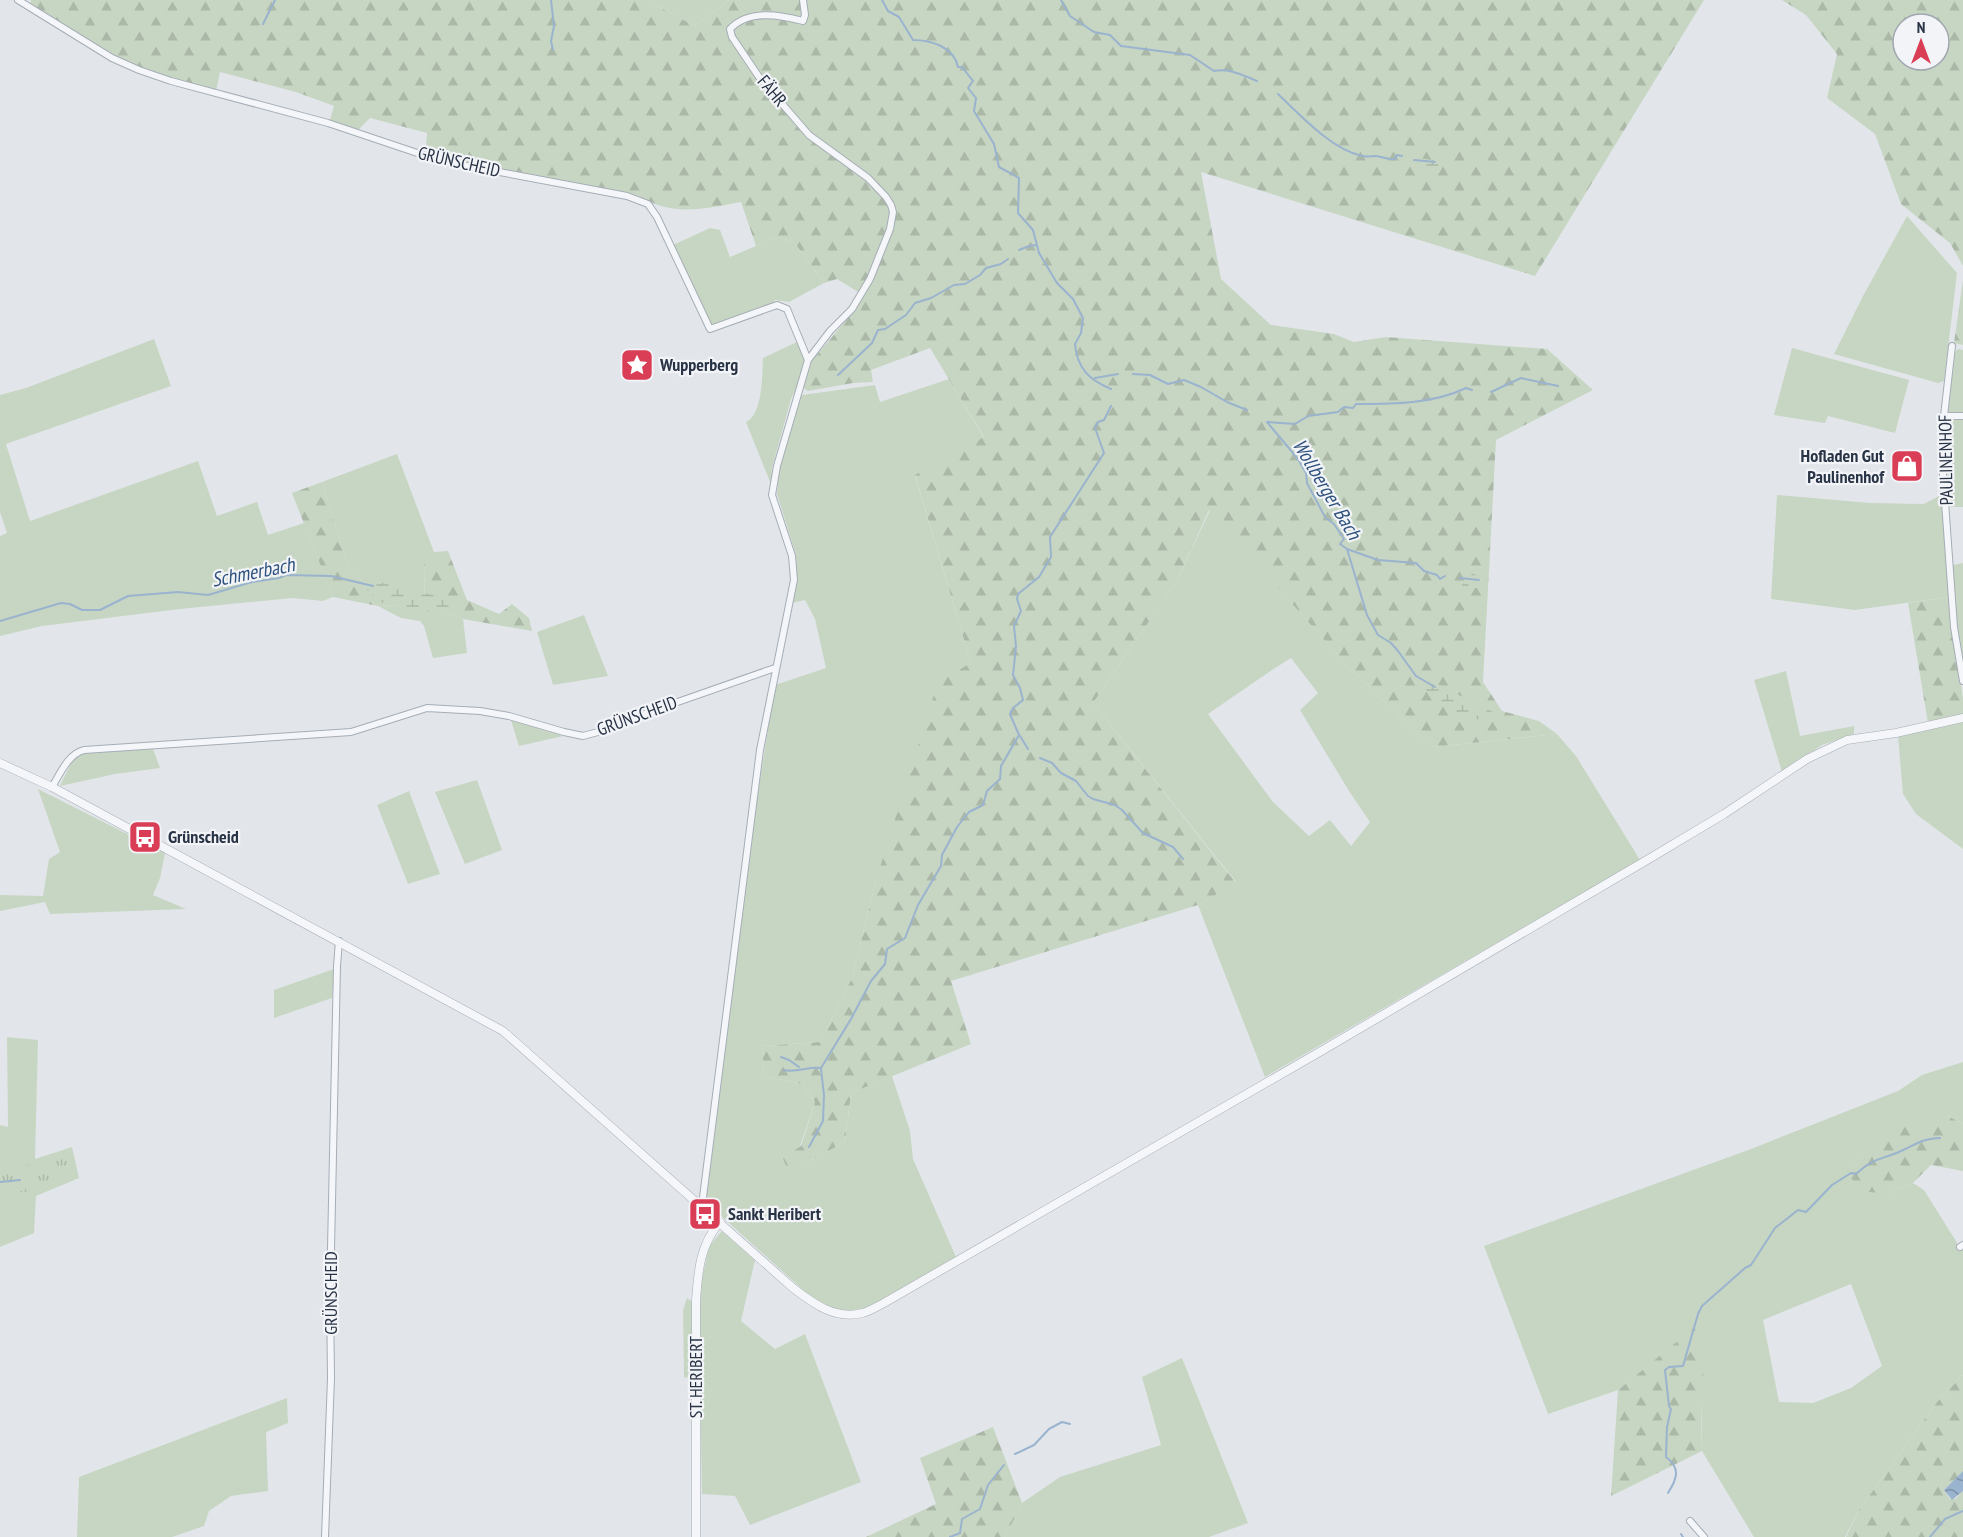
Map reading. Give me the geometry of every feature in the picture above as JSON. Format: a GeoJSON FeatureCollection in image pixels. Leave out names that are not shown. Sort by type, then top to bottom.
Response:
{"type":"FeatureCollection","features":[{"type":"Feature","properties":{"kind":"street","name":"GRÜNSCHEID"},"geometry":{"type":"LineString","coordinates":[[18,0],[112,57],[139,70],[171,81],[328,123],[441,160],[627,196],[648,204],[657,217],[710,329],[777,304],[787,309],[808,360]]}},
{"type":"Feature","properties":{"kind":"street","name":"FÄHR"},"geometry":{"type":"LineString","coordinates":[[803,0],[805,15],[803,21],[765,15],[735,24],[730,29],[732,37],[759,77],[809,135],[868,178],[886,197],[893,212],[890,229],[870,279],[852,309],[830,331],[808,360]]}},
{"type":"Feature","properties":{"kind":"street","name":"PAULINENHOF"},"geometry":{"type":"LineString","coordinates":[[1952,346],[1944,416],[1943,474],[1954,627],[1963,681]]}},
{"type":"Feature","properties":{"kind":"street"},"geometry":{"type":"LineString","coordinates":[[702,1205],[760,750],[794,580],[792,556],[772,495],[780,454],[808,360]]}},
{"type":"Feature","properties":{"kind":"street"},"geometry":{"type":"LineString","coordinates":[[1944,416],[1963,416]]}},
{"type":"Feature","properties":{"kind":"street","name":"GRÜNSCHEID"},"geometry":{"type":"LineString","coordinates":[[52,787],[72,756],[84,750],[351,732],[427,708],[480,711],[509,716],[564,732],[583,735],[609,729],[649,712],[775,668]]}},
{"type":"Feature","properties":{"kind":"street"},"geometry":{"type":"LineString","coordinates":[[0,763],[52,787],[503,1031],[811,1302],[827,1311],[846,1314],[863,1313],[895,1297],[1323,1050],[1724,814],[1806,759],[1847,740],[1896,733],[1963,718]]}},
{"type":"Feature","properties":{"kind":"street","name":"GRÜNSCHEID"},"geometry":{"type":"LineString","coordinates":[[325,1537],[331,1378],[331,1252],[339,941]]}},
{"type":"Feature","properties":{"kind":"street","name":"ST. HERIBERT"},"geometry":{"type":"LineString","coordinates":[[696,1537],[696,1300],[698,1276],[705,1244],[720,1222]]}},
{"type":"Feature","properties":{"kind":"street"},"geometry":{"type":"LineString","coordinates":[[1690,1521],[1704,1537]]}},
{"type":"Feature","properties":{"kind":"green space"},"geometry":{"type":"Polygon","coordinates":[[[31,0],[646,0],[695,26],[729,0],[1704,0],[1535,276],[1201,172],[1221,279],[1271,325],[1334,334],[1354,342],[1386,337],[1547,349],[1593,390],[1496,440],[1483,682],[1502,711],[1539,721],[1557,734],[1433,747],[1350,669],[1209,510],[1177,581],[1093,703],[1236,883],[1198,905],[951,981],[971,1044],[851,1093],[845,1142],[808,1162],[790,1176],[783,1158],[801,1146],[815,1102],[802,1084],[764,1076],[762,1046],[820,1042],[852,978],[876,880],[938,682],[971,663],[915,475],[984,437],[930,348],[871,370],[873,382],[808,391],[802,387],[812,361],[852,313],[863,295],[837,279],[824,283],[794,242],[777,237],[756,246],[741,202],[701,209],[675,209],[650,202],[637,195],[460,162],[426,147],[427,133],[370,118],[357,131],[330,120],[334,106],[296,92],[220,72],[216,91],[139,69],[30,5],[31,0]]]}},
{"type":"Feature","properties":{"kind":"green space"},"geometry":{"type":"Polygon","coordinates":[[[646,0],[729,0],[695,26],[646,0]]]}},
{"type":"Feature","properties":{"kind":"green space"},"geometry":{"type":"Polygon","coordinates":[[[1782,0],[1963,0],[1963,266],[1950,243],[1901,204],[1875,134],[1827,98],[1837,54],[1806,15],[1782,0]]]}},
{"type":"Feature","properties":{"kind":"green space"},"geometry":{"type":"Polygon","coordinates":[[[1419,158],[1439,161],[1438,168],[1417,167],[1419,158]]]}},
{"type":"Feature","properties":{"kind":"green space"},"geometry":{"type":"Polygon","coordinates":[[[1907,216],[1957,273],[1944,381],[1938,383],[1834,354],[1907,216]]]}},
{"type":"Feature","properties":{"kind":"green space"},"geometry":{"type":"Polygon","coordinates":[[[710,228],[720,230],[730,257],[777,237],[794,242],[824,283],[789,302],[775,300],[774,303],[713,326],[710,324],[673,245],[710,228]]]}},
{"type":"Feature","properties":{"kind":"green space"},"geometry":{"type":"Polygon","coordinates":[[[1963,280],[1963,345],[1954,343],[1963,280]]]}},
{"type":"Feature","properties":{"kind":"green space"},"geometry":{"type":"Polygon","coordinates":[[[154,339],[171,386],[6,444],[30,521],[198,461],[217,516],[257,502],[268,535],[304,523],[333,597],[323,601],[293,598],[180,609],[42,626],[0,636],[0,536],[7,533],[0,512],[0,395],[26,388],[154,339]]]}},
{"type":"Feature","properties":{"kind":"green space"},"geometry":{"type":"Polygon","coordinates":[[[799,341],[805,358],[772,468],[771,484],[746,422],[752,418],[759,403],[763,358],[799,341]]]}},
{"type":"Feature","properties":{"kind":"green space"},"geometry":{"type":"Polygon","coordinates":[[[1792,348],[1909,380],[1895,433],[1828,416],[1825,423],[1774,415],[1792,348]]]}},
{"type":"Feature","properties":{"kind":"green space"},"geometry":{"type":"Polygon","coordinates":[[[1958,349],[1963,350],[1963,415],[1945,415],[1953,354],[1958,349]]]}},
{"type":"Feature","properties":{"kind":"green space"},"geometry":{"type":"Polygon","coordinates":[[[949,379],[984,438],[915,476],[971,663],[876,880],[852,978],[820,1042],[762,1046],[764,1076],[802,1084],[815,1102],[790,1175],[808,1162],[845,1142],[851,1093],[892,1076],[910,1131],[913,1159],[956,1257],[867,1308],[848,1311],[832,1310],[814,1300],[706,1202],[749,850],[775,685],[826,668],[815,619],[805,600],[792,603],[797,577],[796,555],[777,494],[779,471],[799,397],[802,395],[875,385],[880,402],[949,379]]]}},
{"type":"Feature","properties":{"kind":"green space"},"geometry":{"type":"Polygon","coordinates":[[[1949,419],[1963,419],[1963,507],[1948,507],[1949,419]]]}},
{"type":"Feature","properties":{"kind":"green space"},"geometry":{"type":"Polygon","coordinates":[[[397,454],[434,552],[424,564],[425,604],[463,619],[467,653],[433,658],[424,626],[420,621],[401,618],[378,606],[406,605],[372,589],[349,570],[322,482],[397,454]]]}},
{"type":"Feature","properties":{"kind":"green space"},"geometry":{"type":"Polygon","coordinates":[[[1940,456],[1949,597],[1855,610],[1771,599],[1777,495],[1870,503],[1924,504],[1939,496],[1940,456]]]}},
{"type":"Feature","properties":{"kind":"green space"},"geometry":{"type":"Polygon","coordinates":[[[322,482],[349,570],[372,589],[410,605],[378,606],[333,597],[292,493],[322,482]]]}},
{"type":"Feature","properties":{"kind":"green space"},"geometry":{"type":"Polygon","coordinates":[[[1210,510],[1350,669],[1433,747],[1557,734],[1576,756],[1640,860],[1265,1077],[1198,905],[1236,882],[1093,703],[1177,581],[1210,510]],[[1291,658],[1208,714],[1273,802],[1309,836],[1330,820],[1351,846],[1370,822],[1300,710],[1318,693],[1291,658]]]}},
{"type":"Feature","properties":{"kind":"green space"},"geometry":{"type":"Polygon","coordinates":[[[448,551],[467,600],[499,614],[512,604],[529,618],[532,631],[463,619],[425,604],[424,563],[434,552],[448,551]]]}},
{"type":"Feature","properties":{"kind":"green space"},"geometry":{"type":"Polygon","coordinates":[[[1963,563],[1963,664],[1956,625],[1953,565],[1963,563]]]}},
{"type":"Feature","properties":{"kind":"green space"},"geometry":{"type":"Polygon","coordinates":[[[1463,571],[1483,577],[1486,587],[1459,590],[1464,582],[1463,571]]]}},
{"type":"Feature","properties":{"kind":"green space"},"geometry":{"type":"Polygon","coordinates":[[[371,580],[446,598],[451,608],[441,614],[380,602],[366,589],[371,580]]]}},
{"type":"Feature","properties":{"kind":"green space"},"geometry":{"type":"Polygon","coordinates":[[[1949,597],[1963,699],[1963,715],[1928,723],[1908,603],[1949,597]]]}},
{"type":"Feature","properties":{"kind":"green space"},"geometry":{"type":"Polygon","coordinates":[[[584,615],[608,676],[553,685],[537,632],[584,615]]]}},
{"type":"Feature","properties":{"kind":"green space"},"geometry":{"type":"Polygon","coordinates":[[[1786,671],[1800,736],[1854,726],[1854,734],[1822,745],[1782,772],[1754,680],[1786,671]]]}},
{"type":"Feature","properties":{"kind":"green space"},"geometry":{"type":"Polygon","coordinates":[[[1431,681],[1497,714],[1502,723],[1468,717],[1440,705],[1423,687],[1431,681]]]}},
{"type":"Feature","properties":{"kind":"green space"},"geometry":{"type":"Polygon","coordinates":[[[511,720],[563,736],[519,746],[511,720]]]}},
{"type":"Feature","properties":{"kind":"green space"},"geometry":{"type":"Polygon","coordinates":[[[1963,722],[1963,849],[1916,814],[1903,794],[1898,736],[1963,722]]]}},
{"type":"Feature","properties":{"kind":"green space"},"geometry":{"type":"Polygon","coordinates":[[[153,749],[160,768],[115,774],[60,786],[73,759],[84,753],[153,749]]]}},
{"type":"Feature","properties":{"kind":"green space"},"geometry":{"type":"Polygon","coordinates":[[[477,780],[502,850],[465,864],[435,792],[477,780]]]}},
{"type":"Feature","properties":{"kind":"green space"},"geometry":{"type":"Polygon","coordinates":[[[38,789],[165,853],[160,878],[153,895],[186,909],[50,914],[45,902],[0,911],[0,895],[43,896],[49,859],[60,852],[38,789]]]}},
{"type":"Feature","properties":{"kind":"green space"},"geometry":{"type":"Polygon","coordinates":[[[409,791],[440,874],[408,884],[377,805],[409,791]]]}},
{"type":"Feature","properties":{"kind":"green space"},"geometry":{"type":"Polygon","coordinates":[[[334,969],[332,998],[274,1018],[274,990],[334,969]]]}},
{"type":"Feature","properties":{"kind":"green space"},"geometry":{"type":"Polygon","coordinates":[[[7,1037],[38,1040],[35,1159],[72,1147],[79,1178],[36,1196],[34,1233],[0,1247],[0,1125],[8,1127],[7,1037]]]}},
{"type":"Feature","properties":{"kind":"green space"},"geometry":{"type":"Polygon","coordinates":[[[1963,1062],[1963,1124],[1948,1116],[1858,1158],[1846,1170],[1887,1194],[1913,1183],[1924,1190],[1959,1246],[1963,1246],[1963,1375],[1937,1402],[1859,1510],[1845,1537],[1754,1537],[1702,1451],[1700,1324],[1618,1390],[1548,1414],[1484,1246],[1751,1149],[1898,1091],[1922,1075],[1963,1062]],[[1851,1284],[1763,1320],[1779,1402],[1813,1403],[1851,1388],[1882,1366],[1851,1284]]]}},
{"type":"Feature","properties":{"kind":"green space"},"geometry":{"type":"Polygon","coordinates":[[[1948,1116],[1963,1124],[1963,1171],[1931,1165],[1913,1183],[1887,1194],[1861,1191],[1845,1170],[1891,1128],[1948,1116]]]}},
{"type":"Feature","properties":{"kind":"green space"},"geometry":{"type":"Polygon","coordinates":[[[63,1151],[74,1163],[75,1170],[72,1178],[46,1188],[0,1195],[0,1170],[50,1161],[63,1151]]]}},
{"type":"Feature","properties":{"kind":"green space"},"geometry":{"type":"Polygon","coordinates":[[[722,1231],[755,1260],[741,1321],[775,1349],[805,1334],[861,1482],[750,1525],[735,1496],[702,1494],[700,1382],[684,1377],[683,1310],[687,1298],[700,1308],[702,1279],[709,1246],[722,1231]]]}},
{"type":"Feature","properties":{"kind":"green space"},"geometry":{"type":"Polygon","coordinates":[[[1700,1323],[1704,1362],[1702,1451],[1611,1496],[1618,1390],[1700,1323]]]}},
{"type":"Feature","properties":{"kind":"green space"},"geometry":{"type":"Polygon","coordinates":[[[1182,1358],[1248,1523],[1209,1537],[1005,1537],[1022,1503],[1060,1477],[1161,1445],[1142,1377],[1182,1358]]]}},
{"type":"Feature","properties":{"kind":"green space"},"geometry":{"type":"Polygon","coordinates":[[[1963,1375],[1963,1471],[1944,1490],[1950,1499],[1955,1499],[1963,1491],[1963,1537],[1846,1537],[1859,1510],[1937,1402],[1963,1375]]]}},
{"type":"Feature","properties":{"kind":"green space"},"geometry":{"type":"Polygon","coordinates":[[[287,1398],[288,1423],[266,1432],[268,1491],[231,1496],[209,1511],[204,1526],[172,1537],[77,1537],[79,1477],[287,1398]]]}},
{"type":"Feature","properties":{"kind":"green space"},"geometry":{"type":"Polygon","coordinates":[[[993,1427],[1022,1503],[1005,1537],[866,1537],[936,1504],[920,1458],[993,1427]]]}},
{"type":"Feature","properties":{"kind":"water"},"geometry":{"type":"Polygon","coordinates":[[[1963,1471],[1963,1491],[1952,1500],[1944,1490],[1963,1471]]]}},
{"type":"Feature","properties":{"kind":"waterway"},"geometry":{"type":"LineString","coordinates":[[263,24],[275,0]]}},
{"type":"Feature","properties":{"kind":"waterway"},"geometry":{"type":"LineString","coordinates":[[551,0],[554,26],[551,41],[553,50]]}},
{"type":"Feature","properties":{"kind":"waterway"},"geometry":{"type":"LineString","coordinates":[[882,0],[888,11],[899,17],[913,40],[934,43],[947,50],[956,60],[958,67],[962,67],[973,81],[968,88],[976,98],[974,111],[994,144],[999,167],[1019,178],[1018,213],[1033,230],[1039,253],[1057,283],[1073,299],[1083,318],[1081,333],[1075,344],[1078,360],[1090,377],[1111,389]]}},
{"type":"Feature","properties":{"kind":"waterway"},"geometry":{"type":"LineString","coordinates":[[1061,0],[1070,16],[1094,32],[1110,35],[1121,46],[1190,55],[1214,71],[1231,71],[1257,81]]}},
{"type":"Feature","properties":{"kind":"waterway"},"geometry":{"type":"LineString","coordinates":[[1278,94],[1328,139],[1350,152],[1390,159],[1395,159],[1397,155],[1402,156]]}},
{"type":"Feature","properties":{"kind":"waterway"},"geometry":{"type":"LineString","coordinates":[[1414,160],[1435,162]]}},
{"type":"Feature","properties":{"kind":"waterway"},"geometry":{"type":"LineString","coordinates":[[1019,250],[1036,245]]}},
{"type":"Feature","properties":{"kind":"waterway"},"geometry":{"type":"LineString","coordinates":[[838,375],[872,343],[878,330],[885,329],[906,315],[915,303],[931,298],[954,285],[965,284],[980,275],[986,268],[1001,264],[1008,259]]}},
{"type":"Feature","properties":{"kind":"waterway","name":"Wollberger Bach"},"geometry":{"type":"LineString","coordinates":[[1095,378],[1118,374]]}},
{"type":"Feature","properties":{"kind":"waterway","name":"Wollberger Bach"},"geometry":{"type":"LineString","coordinates":[[1133,374],[1150,375],[1168,384],[1184,380],[1247,410]]}},
{"type":"Feature","properties":{"kind":"waterway"},"geometry":{"type":"LineString","coordinates":[[1491,392],[1521,378],[1558,386]]}},
{"type":"Feature","properties":{"kind":"waterway"},"geometry":{"type":"LineString","coordinates":[[1267,422],[1295,424],[1308,416],[1338,412],[1344,407],[1353,408],[1356,404],[1412,402],[1440,397],[1466,388],[1472,390]]}},
{"type":"Feature","properties":{"kind":"waterway"},"geometry":{"type":"LineString","coordinates":[[784,1070],[821,1068],[871,981],[885,964],[887,949],[905,938],[918,905],[941,866],[942,855],[957,827],[969,812],[983,805],[987,791],[1000,779],[1001,766],[1019,735],[1010,714],[1013,708],[1023,700],[1013,675],[1016,646],[1014,626],[1021,611],[1017,599],[1018,594],[1039,577],[1051,557],[1050,537],[1104,453],[1095,428],[1098,422],[1104,420],[1111,406]]}},
{"type":"Feature","properties":{"kind":"waterway","name":"Wollberger Bach"},"geometry":{"type":"LineString","coordinates":[[1267,422],[1298,459],[1306,473],[1307,483],[1325,517],[1334,524],[1344,539],[1340,544],[1347,549],[1367,615],[1378,635],[1391,643],[1416,676],[1435,687]]}},
{"type":"Feature","properties":{"kind":"waterway"},"geometry":{"type":"LineString","coordinates":[[1347,549],[1378,560],[1416,563],[1424,571],[1437,575],[1440,579],[1445,576]]}},
{"type":"Feature","properties":{"kind":"waterway","name":"Schmerbach"},"geometry":{"type":"LineString","coordinates":[[0,621],[61,603],[70,604],[82,610],[100,610],[128,596],[178,592],[208,595],[286,575],[331,576],[373,586]]}},
{"type":"Feature","properties":{"kind":"waterway"},"geometry":{"type":"LineString","coordinates":[[1460,578],[1479,580]]}},
{"type":"Feature","properties":{"kind":"waterway"},"geometry":{"type":"LineString","coordinates":[[1020,736],[1028,749]]}},
{"type":"Feature","properties":{"kind":"waterway"},"geometry":{"type":"LineString","coordinates":[[1040,758],[1052,763],[1061,773],[1076,781],[1088,796],[1115,805],[1143,833],[1173,847],[1183,859]]}},
{"type":"Feature","properties":{"kind":"waterway"},"geometry":{"type":"LineString","coordinates":[[781,1057],[799,1067]]}},
{"type":"Feature","properties":{"kind":"waterway"},"geometry":{"type":"LineString","coordinates":[[809,1147],[823,1121],[824,1095],[821,1069]]}},
{"type":"Feature","properties":{"kind":"waterway"},"geometry":{"type":"LineString","coordinates":[[1668,1493],[1674,1483],[1676,1470],[1666,1457],[1667,1427],[1671,1409],[1665,1370],[1669,1367],[1683,1366],[1702,1306],[1751,1265],[1775,1228],[1798,1210],[1806,1212],[1832,1185],[1851,1173],[1856,1174],[1877,1160],[1922,1141],[1940,1138]]}},
{"type":"Feature","properties":{"kind":"waterway"},"geometry":{"type":"LineString","coordinates":[[0,1182],[20,1180]]}},
{"type":"Feature","properties":{"kind":"waterway"},"geometry":{"type":"LineString","coordinates":[[1015,1454],[1034,1445],[1049,1429],[1062,1422],[1070,1424]]}},
{"type":"Feature","properties":{"kind":"waterway"},"geometry":{"type":"LineString","coordinates":[[950,1537],[960,1533],[962,1519],[980,1509],[988,1485],[1004,1465]]}},
{"type":"Feature","properties":{"kind":"waterway"},"geometry":{"type":"LineString","coordinates":[[1930,1537],[1945,1519],[1963,1511]]}},
{"type":"Feature","properties":{"kind":"place","name":"Wupperberg"},"geometry":{"type":"Point","coordinates":[637,365]}},
{"type":"Feature","properties":{"kind":"place","name":"Hofladen Gut Paulinenhof"},"geometry":{"type":"Point","coordinates":[1907,466]}},
{"type":"Feature","properties":{"kind":"place","name":"Grünscheid"},"geometry":{"type":"Point","coordinates":[145,837]}},
{"type":"Feature","properties":{"kind":"place","name":"Sankt Heribert"},"geometry":{"type":"Point","coordinates":[705,1214]}}]}
